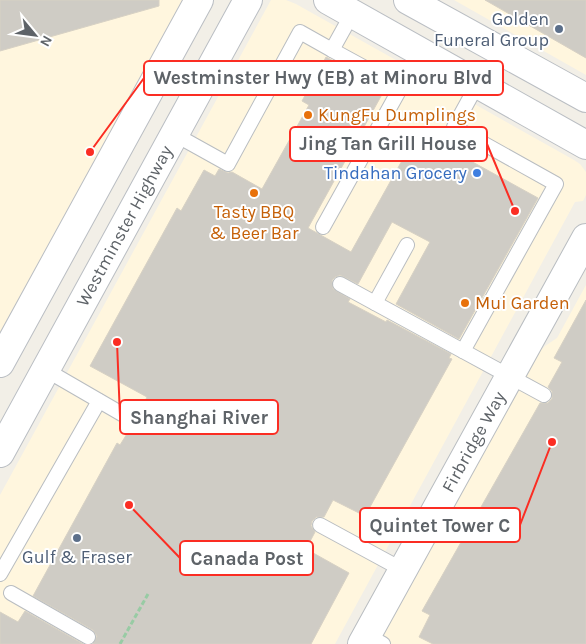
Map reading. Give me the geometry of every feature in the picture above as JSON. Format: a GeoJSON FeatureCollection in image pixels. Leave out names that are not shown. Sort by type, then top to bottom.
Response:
{"type":"FeatureCollection","features":[{"type":"Feature","properties":{"kind":"street"},"geometry":{"type":"LineString","coordinates":[[0,363],[199,0]]}},
{"type":"Feature","properties":{"kind":"street","name":"Westminster Highway"},"geometry":{"type":"LineString","coordinates":[[0,453],[248,0]]}},
{"type":"Feature","properties":{"kind":"street"},"geometry":{"type":"LineString","coordinates":[[328,0],[586,145]]}},
{"type":"Feature","properties":{"kind":"street"},"geometry":{"type":"LineString","coordinates":[[408,0],[586,98]]}},
{"type":"Feature","properties":{"kind":"street","name":"Firbridge Way"},"geometry":{"type":"LineString","coordinates":[[371,641],[403,570],[586,238]]}},
{"type":"Feature","properties":{"kind":"lane"},"geometry":{"type":"LineString","coordinates":[[332,50],[352,14]]}},
{"type":"Feature","properties":{"kind":"lane"},"geometry":{"type":"LineString","coordinates":[[174,134],[228,164],[300,32],[400,87]]}},
{"type":"Feature","properties":{"kind":"lane"},"geometry":{"type":"LineString","coordinates":[[323,227],[420,53]]}},
{"type":"Feature","properties":{"kind":"lane"},"geometry":{"type":"LineString","coordinates":[[463,351],[556,184],[454,127],[477,85]]}},
{"type":"Feature","properties":{"kind":"lane"},"geometry":{"type":"LineString","coordinates":[[375,303],[407,245]]}},
{"type":"Feature","properties":{"kind":"lane"},"geometry":{"type":"LineString","coordinates":[[340,284],[544,395]]}},
{"type":"Feature","properties":{"kind":"lane"},"geometry":{"type":"LineString","coordinates":[[46,370],[134,421]]}},
{"type":"Feature","properties":{"kind":"lane"},"geometry":{"type":"LineString","coordinates":[[0,574],[99,401]]}},
{"type":"Feature","properties":{"kind":"lane"},"geometry":{"type":"LineString","coordinates":[[320,525],[403,570]]}},
{"type":"Feature","properties":{"kind":"lane"},"geometry":{"type":"LineString","coordinates":[[0,579],[6,583],[6,594],[88,637]]}},
{"type":"Feature","properties":{"kind":"path"},"geometry":{"type":"LineString","coordinates":[[120,644],[148,594]]}},
{"type":"Feature","properties":{"kind":"shaded area"},"geometry":{"type":"Polygon","coordinates":[[[0,0],[185,0],[0,335],[0,0]]]}},
{"type":"Feature","properties":{"kind":"shaded area"},"geometry":{"type":"Polygon","coordinates":[[[271,0],[286,0],[296,4],[574,160],[586,172],[586,195],[583,201],[575,202],[335,644],[0,644],[0,495],[271,0]]]}},
{"type":"Feature","properties":{"kind":"shaded area"},"geometry":{"type":"Polygon","coordinates":[[[454,0],[586,0],[586,75],[454,0]]]}},
{"type":"Feature","properties":{"kind":"shaded area"},"geometry":{"type":"Polygon","coordinates":[[[586,285],[586,644],[378,644],[534,357],[557,338],[586,285]]]}},
{"type":"Feature","properties":{"kind":"building"},"geometry":{"type":"Polygon","coordinates":[[[0,0],[159,0],[159,6],[0,51],[0,0]]]}},
{"type":"Feature","properties":{"kind":"building"},"geometry":{"type":"Polygon","coordinates":[[[485,0],[586,0],[586,58],[485,0]]]}},
{"type":"Feature","properties":{"kind":"building"},"geometry":{"type":"Polygon","coordinates":[[[326,57],[385,89],[308,228],[351,252],[418,132],[538,198],[459,339],[396,304],[430,242],[392,222],[358,284],[340,275],[332,280],[333,289],[350,299],[348,302],[386,322],[387,320],[451,354],[449,358],[452,359],[365,516],[333,500],[324,517],[316,517],[312,521],[311,526],[315,532],[306,549],[349,573],[311,644],[93,644],[97,636],[93,630],[33,596],[117,443],[120,445],[130,429],[138,429],[143,422],[139,414],[147,397],[90,366],[177,208],[181,211],[204,170],[215,176],[219,169],[228,173],[232,172],[262,189],[309,105],[302,101],[326,57]]]}},
{"type":"Feature","properties":{"kind":"building"},"geometry":{"type":"Polygon","coordinates":[[[586,300],[586,644],[433,644],[419,637],[430,615],[422,611],[540,403],[548,403],[552,399],[552,391],[548,387],[562,362],[554,358],[586,300]]]}},
{"type":"Feature","properties":{"kind":"building"},"geometry":{"type":"Polygon","coordinates":[[[25,611],[83,644],[0,644],[0,612],[18,622],[25,611]]]}},
{"type":"Feature","properties":{"kind":"place","name":"Golden Funeral Group"},"geometry":{"type":"Point","coordinates":[559,29]}},
{"type":"Feature","properties":{"kind":"place","name":"KungFu Dumplings"},"geometry":{"type":"Point","coordinates":[308,115]}},
{"type":"Feature","properties":{"kind":"place","name":"Westminster Hwy (EB) at Minoru Blvd"},"geometry":{"type":"Point","coordinates":[90,152]}},
{"type":"Feature","properties":{"kind":"place","name":"Tindahan Grocery"},"geometry":{"type":"Point","coordinates":[477,173]}},
{"type":"Feature","properties":{"kind":"place","name":"Tasty BBQ & Beer Bar"},"geometry":{"type":"Point","coordinates":[254,193]}},
{"type":"Feature","properties":{"kind":"place","name":"Jing Tan Grill House"},"geometry":{"type":"Point","coordinates":[515,211]}},
{"type":"Feature","properties":{"kind":"place","name":"Mui Garden"},"geometry":{"type":"Point","coordinates":[465,303]}},
{"type":"Feature","properties":{"kind":"place","name":"Shanghai River"},"geometry":{"type":"Point","coordinates":[117,342]}},
{"type":"Feature","properties":{"kind":"place","name":"Quintet Tower C"},"geometry":{"type":"Point","coordinates":[552,442]}},
{"type":"Feature","properties":{"kind":"place","name":"Canada Post"},"geometry":{"type":"Point","coordinates":[129,505]}},
{"type":"Feature","properties":{"kind":"place","name":"Gulf & Fraser"},"geometry":{"type":"Point","coordinates":[77,538]}}]}
